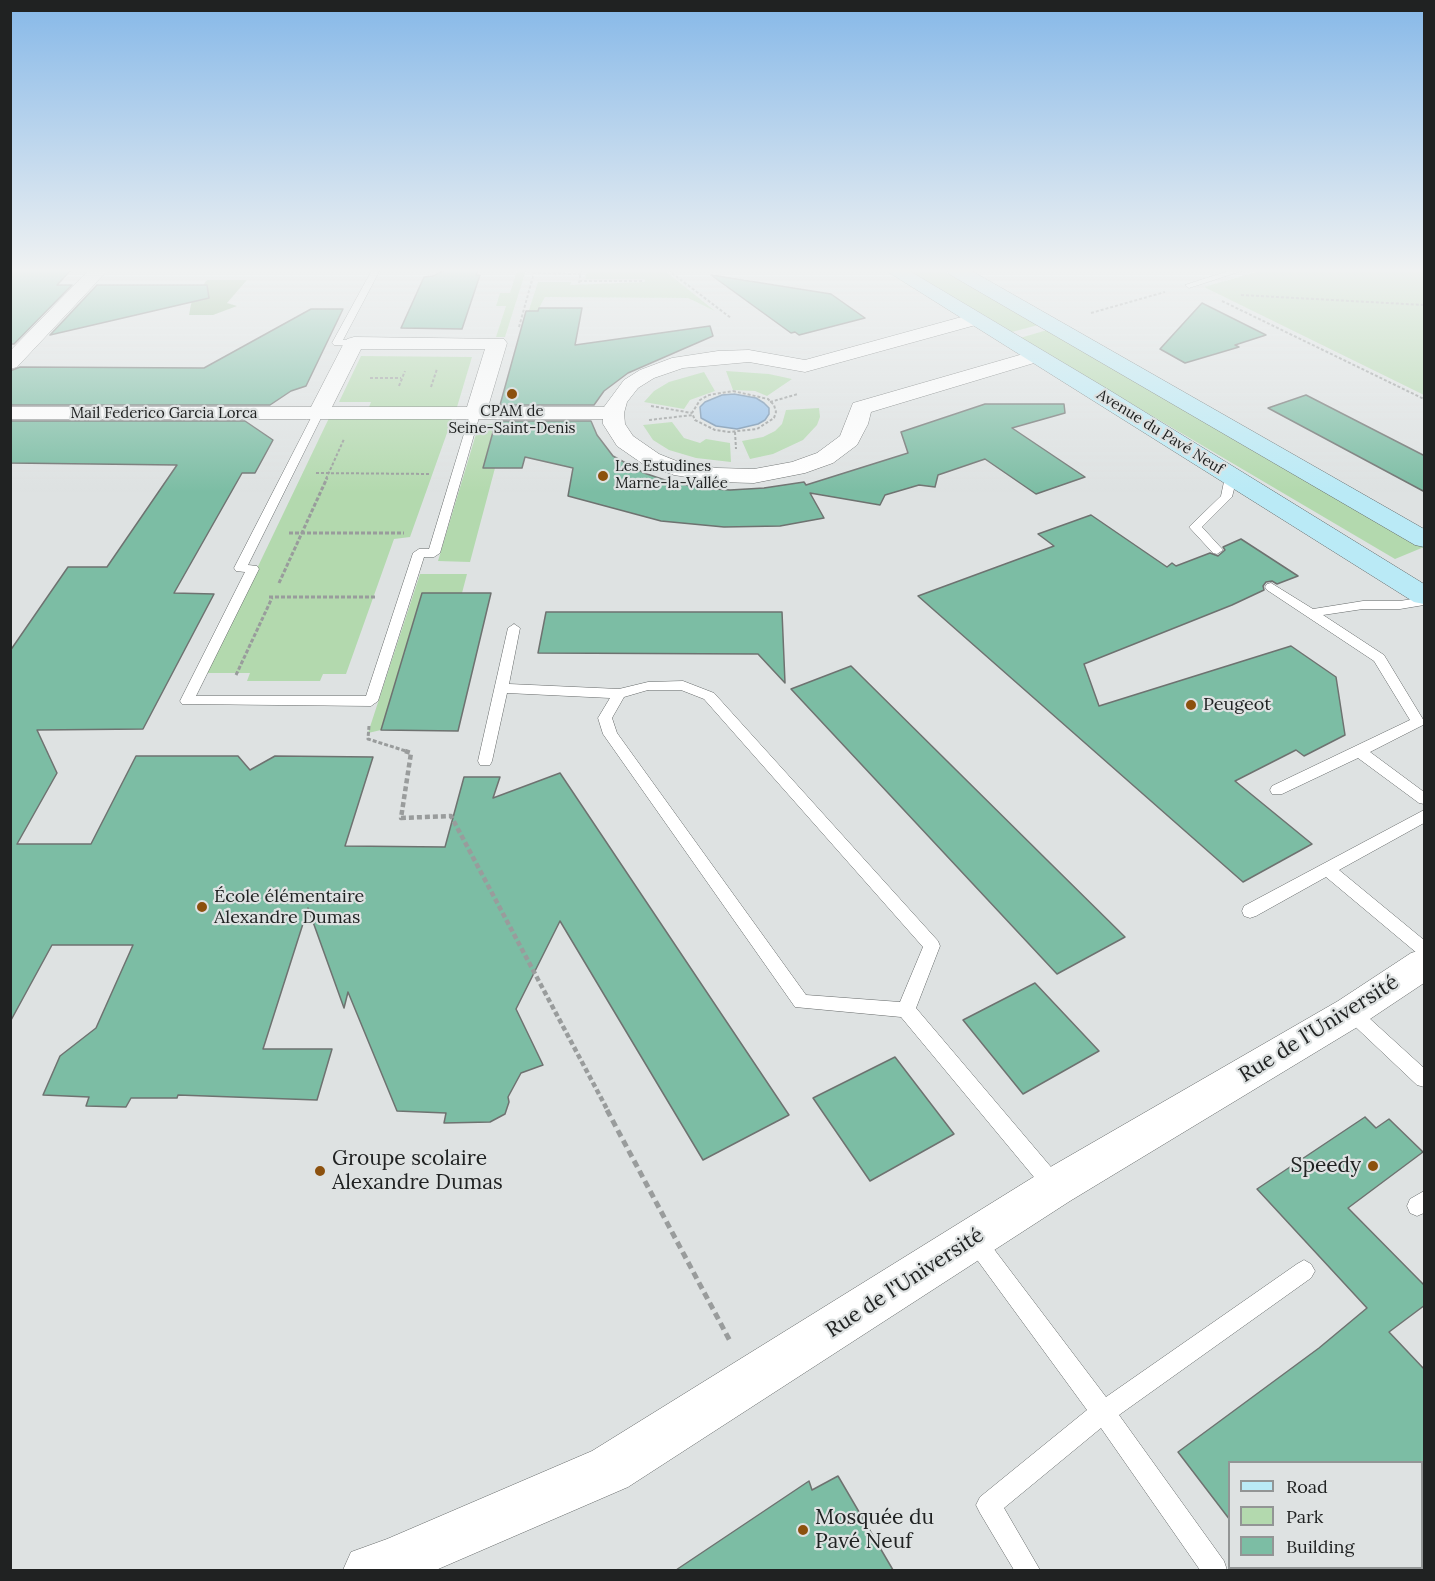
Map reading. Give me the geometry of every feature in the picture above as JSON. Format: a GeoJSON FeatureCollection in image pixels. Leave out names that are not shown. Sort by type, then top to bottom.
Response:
{"type":"FeatureCollection","features":[{"type":"Feature","properties":{"kind":"main road","name":"Avenue du Pavé Neuf"},"geometry":{"type":"LineString","coordinates":[[1016,344],[1425,596]]}},
{"type":"Feature","properties":{"kind":"main road","name":"Avenue du Pavé Neuf"},"geometry":{"type":"LineString","coordinates":[[1085,344],[1425,539]]}},
{"type":"Feature","properties":{"kind":"street"},"geometry":{"type":"LineString","coordinates":[[10,363],[20,344]]}},
{"type":"Feature","properties":{"kind":"street"},"geometry":{"type":"LineString","coordinates":[[318,414],[354,344]]}},
{"type":"Feature","properties":{"kind":"street"},"geometry":{"type":"LineString","coordinates":[[476,414],[497,344]]}},
{"type":"Feature","properties":{"kind":"street"},"geometry":{"type":"LineString","coordinates":[[886,344],[805,366],[749,356],[679,362],[647,374],[631,384],[615,412],[625,441],[651,459],[666,465],[717,476],[754,476],[797,468],[825,458],[849,440],[857,424],[861,408],[1036,356]]}},
{"type":"Feature","properties":{"kind":"street","name":"Mail Federico Garcia Lorca"},"geometry":{"type":"LineString","coordinates":[[10,413],[615,412]]}},
{"type":"Feature","properties":{"kind":"street","name":"Rue de l'Université"},"geometry":{"type":"LineString","coordinates":[[369,1570],[388,1565],[610,1469],[1055,1187],[1351,1012],[1425,964]]}},
{"type":"Feature","properties":{"kind":"lane"},"geometry":{"type":"LineString","coordinates":[[318,414],[240,568],[253,568],[187,701],[371,701],[419,553],[434,554],[476,414]]}},
{"type":"Feature","properties":{"kind":"lane"},"geometry":{"type":"LineString","coordinates":[[1217,550],[1196,527],[1226,497],[1231,477]]}},
{"type":"Feature","properties":{"kind":"lane"},"geometry":{"type":"LineString","coordinates":[[1271,587],[1379,658],[1418,722],[1277,790]]}},
{"type":"Feature","properties":{"kind":"lane"},"geometry":{"type":"LineString","coordinates":[[1312,613],[1363,605],[1425,601]]}},
{"type":"Feature","properties":{"kind":"lane"},"geometry":{"type":"LineString","coordinates":[[485,761],[513,628]]}},
{"type":"Feature","properties":{"kind":"lane"},"geometry":{"type":"LineString","coordinates":[[501,688],[619,694],[648,686],[682,685],[709,696],[932,946],[906,1010]]}},
{"type":"Feature","properties":{"kind":"lane"},"geometry":{"type":"LineString","coordinates":[[619,694],[605,718],[610,734],[801,1002],[906,1010],[1055,1187]]}},
{"type":"Feature","properties":{"kind":"lane"},"geometry":{"type":"LineString","coordinates":[[1359,751],[1425,799]]}},
{"type":"Feature","properties":{"kind":"lane"},"geometry":{"type":"LineString","coordinates":[[1250,911],[1425,816]]}},
{"type":"Feature","properties":{"kind":"lane"},"geometry":{"type":"LineString","coordinates":[[1327,869],[1425,949]]}},
{"type":"Feature","properties":{"kind":"lane"},"geometry":{"type":"LineString","coordinates":[[1351,1012],[1425,1079]]}},
{"type":"Feature","properties":{"kind":"lane"},"geometry":{"type":"LineString","coordinates":[[974,1239],[1103,1412],[1215,1570]]}},
{"type":"Feature","properties":{"kind":"lane"},"geometry":{"type":"LineString","coordinates":[[1028,1570],[988,1505],[1103,1412],[1304,1271]]}},
{"type":"Feature","properties":{"kind":"path"},"geometry":{"type":"LineString","coordinates":[[1311,344],[1425,399]]}},
{"type":"Feature","properties":{"kind":"path"},"geometry":{"type":"LineString","coordinates":[[615,412],[692,414],[704,425],[715,430],[744,432],[768,424],[776,412],[774,405],[758,395],[733,391],[709,395],[700,400],[692,414]]}},
{"type":"Feature","properties":{"kind":"path"},"geometry":{"type":"LineString","coordinates":[[615,412],[692,414]]}},
{"type":"Feature","properties":{"kind":"path"},"geometry":{"type":"LineString","coordinates":[[225,701],[357,414]]}},
{"type":"Feature","properties":{"kind":"path"},"geometry":{"type":"LineString","coordinates":[[288,473],[458,474]]}},
{"type":"Feature","properties":{"kind":"path"},"geometry":{"type":"LineString","coordinates":[[258,532],[440,533]]}},
{"type":"Feature","properties":{"kind":"path"},"geometry":{"type":"LineString","coordinates":[[238,597],[405,597]]}},
{"type":"Feature","properties":{"kind":"path"},"geometry":{"type":"LineString","coordinates":[[371,701],[368,739],[411,753],[400,818],[451,816],[752,1381]]}},
{"type":"Feature","properties":{"kind":"green space"},"geometry":{"type":"Polygon","coordinates":[[[518,344],[529,344],[522,369],[510,369],[518,344]]]}},
{"type":"Feature","properties":{"kind":"green space"},"geometry":{"type":"Polygon","coordinates":[[[1030,344],[1071,344],[1424,547],[1395,559],[1030,344]]]}},
{"type":"Feature","properties":{"kind":"green space"},"geometry":{"type":"Polygon","coordinates":[[[1320,344],[1424,344],[1424,395],[1320,344]]]}},
{"type":"Feature","properties":{"kind":"green space"},"geometry":{"type":"Polygon","coordinates":[[[361,356],[472,357],[457,407],[369,407],[371,402],[339,402],[361,356]]]}},
{"type":"Feature","properties":{"kind":"green space"},"geometry":{"type":"Polygon","coordinates":[[[726,371],[769,374],[792,379],[767,396],[755,391],[733,390],[726,371]]]}},
{"type":"Feature","properties":{"kind":"green space"},"geometry":{"type":"Polygon","coordinates":[[[704,372],[715,391],[690,400],[684,409],[644,402],[654,391],[669,382],[704,372]]]}},
{"type":"Feature","properties":{"kind":"green space"},"geometry":{"type":"Polygon","coordinates":[[[819,408],[820,417],[817,425],[803,440],[773,454],[750,459],[742,441],[763,437],[775,431],[782,424],[786,410],[819,408]]]}},
{"type":"Feature","properties":{"kind":"green space"},"geometry":{"type":"Polygon","coordinates":[[[329,418],[452,419],[410,537],[394,539],[346,674],[323,674],[320,681],[247,681],[250,673],[207,673],[329,418]]]}},
{"type":"Feature","properties":{"kind":"green space"},"geometry":{"type":"Polygon","coordinates":[[[672,422],[684,438],[700,443],[706,439],[730,443],[731,462],[696,458],[669,450],[653,440],[643,425],[672,422]]]}},
{"type":"Feature","properties":{"kind":"green space"},"geometry":{"type":"Polygon","coordinates":[[[479,424],[574,424],[578,428],[494,428],[483,468],[495,468],[470,562],[438,561],[479,424]]]}},
{"type":"Feature","properties":{"kind":"green space"},"geometry":{"type":"Polygon","coordinates":[[[420,574],[467,574],[462,593],[422,593],[381,730],[368,733],[420,574]]]}},
{"type":"Feature","properties":{"kind":"water"},"geometry":{"type":"Polygon","coordinates":[[[734,394],[756,398],[764,403],[769,408],[769,414],[765,420],[737,429],[716,426],[701,418],[700,407],[705,402],[722,395],[734,394]]]}},
{"type":"Feature","properties":{"kind":"building"},"geometry":{"type":"Polygon","coordinates":[[[248,344],[326,344],[306,386],[291,391],[270,405],[10,405],[10,371],[20,367],[204,368],[248,344]]]}},
{"type":"Feature","properties":{"kind":"building"},"geometry":{"type":"Polygon","coordinates":[[[517,344],[695,344],[628,373],[604,391],[594,405],[500,405],[517,344]]]}},
{"type":"Feature","properties":{"kind":"building"},"geometry":{"type":"Polygon","coordinates":[[[1165,344],[1239,344],[1235,345],[1239,347],[1185,363],[1160,349],[1165,344]]]}},
{"type":"Feature","properties":{"kind":"building"},"geometry":{"type":"Polygon","coordinates":[[[1306,395],[1425,456],[1425,492],[1268,408],[1306,395]]]}},
{"type":"Feature","properties":{"kind":"building"},"geometry":{"type":"Polygon","coordinates":[[[985,404],[1064,404],[1065,413],[1012,428],[1085,477],[1036,494],[985,459],[938,475],[935,487],[919,485],[885,495],[880,505],[810,493],[824,518],[780,526],[724,527],[661,521],[568,496],[573,468],[525,457],[522,468],[483,468],[496,421],[591,421],[597,435],[613,456],[644,473],[671,482],[700,488],[730,490],[804,482],[806,485],[908,453],[901,432],[985,404]]]}},
{"type":"Feature","properties":{"kind":"building"},"geometry":{"type":"Polygon","coordinates":[[[10,421],[245,421],[273,440],[255,473],[242,473],[174,593],[214,594],[143,729],[37,730],[57,773],[17,844],[91,844],[136,756],[238,756],[250,770],[275,756],[373,757],[345,846],[445,847],[464,777],[500,777],[493,798],[560,773],[789,1115],[703,1160],[560,921],[516,1009],[543,1065],[521,1073],[508,1097],[509,1102],[505,1114],[490,1122],[444,1123],[446,1113],[397,1111],[348,992],[344,1008],[308,908],[263,1049],[332,1049],[317,1100],[178,1095],[177,1098],[131,1098],[126,1107],[86,1106],[89,1097],[43,1095],[60,1056],[96,1028],[133,945],[52,945],[10,1022],[10,651],[68,567],[107,567],[177,465],[10,463],[10,421]]]}},
{"type":"Feature","properties":{"kind":"building","name":"Peugeot"},"geometry":{"type":"Polygon","coordinates":[[[1091,515],[1167,567],[1172,563],[1176,566],[1210,553],[1218,556],[1225,550],[1223,547],[1241,539],[1298,576],[1277,584],[1272,581],[1266,582],[1263,586],[1264,590],[1232,605],[1084,664],[1099,706],[1291,646],[1336,677],[1345,735],[1304,756],[1296,750],[1235,781],[1312,844],[1243,882],[918,596],[1054,546],[1038,534],[1091,515]]]}},
{"type":"Feature","properties":{"kind":"building"},"geometry":{"type":"Polygon","coordinates":[[[422,593],[491,593],[458,731],[381,730],[422,593]]]}},
{"type":"Feature","properties":{"kind":"building"},"geometry":{"type":"Polygon","coordinates":[[[546,612],[782,612],[785,683],[758,654],[538,653],[546,612]]]}},
{"type":"Feature","properties":{"kind":"building"},"geometry":{"type":"Polygon","coordinates":[[[851,666],[1125,937],[1057,974],[791,689],[851,666]]]}},
{"type":"Feature","properties":{"kind":"building"},"geometry":{"type":"Polygon","coordinates":[[[1035,983],[1099,1051],[1023,1094],[963,1020],[1035,983]]]}},
{"type":"Feature","properties":{"kind":"building"},"geometry":{"type":"Polygon","coordinates":[[[895,1057],[954,1134],[870,1181],[813,1098],[895,1057]]]}},
{"type":"Feature","properties":{"kind":"building"},"geometry":{"type":"Polygon","coordinates":[[[1365,1117],[1376,1128],[1389,1119],[1423,1152],[1348,1208],[1425,1286],[1425,1305],[1389,1332],[1425,1370],[1425,1462],[1228,1461],[1228,1517],[1178,1452],[1319,1348],[1367,1308],[1257,1189],[1365,1117]]]}},
{"type":"Feature","properties":{"kind":"building","name":"Mosquée du Pavé Neuf"},"geometry":{"type":"Polygon","coordinates":[[[838,1476],[893,1570],[676,1570],[809,1481],[812,1490],[838,1476]]]}},
{"type":"Feature","properties":{"kind":"place","name":"CPAM de Seine-Saint-Denis"},"geometry":{"type":"Point","coordinates":[512,394]}},
{"type":"Feature","properties":{"kind":"place","name":"Les Estudines Marne-la-Vallée"},"geometry":{"type":"Point","coordinates":[603,476]}},
{"type":"Feature","properties":{"kind":"place","name":"Peugeot"},"geometry":{"type":"Point","coordinates":[1191,705]}},
{"type":"Feature","properties":{"kind":"place","name":"École élémentaire Alexandre Dumas"},"geometry":{"type":"Point","coordinates":[202,907]}},
{"type":"Feature","properties":{"kind":"place","name":"Speedy"},"geometry":{"type":"Point","coordinates":[1373,1166]}},
{"type":"Feature","properties":{"kind":"place","name":"Groupe scolaire Alexandre Dumas"},"geometry":{"type":"Point","coordinates":[320,1171]}},
{"type":"Feature","properties":{"kind":"place","name":"Mosquée du Pavé Neuf"},"geometry":{"type":"Point","coordinates":[803,1530]}}]}
